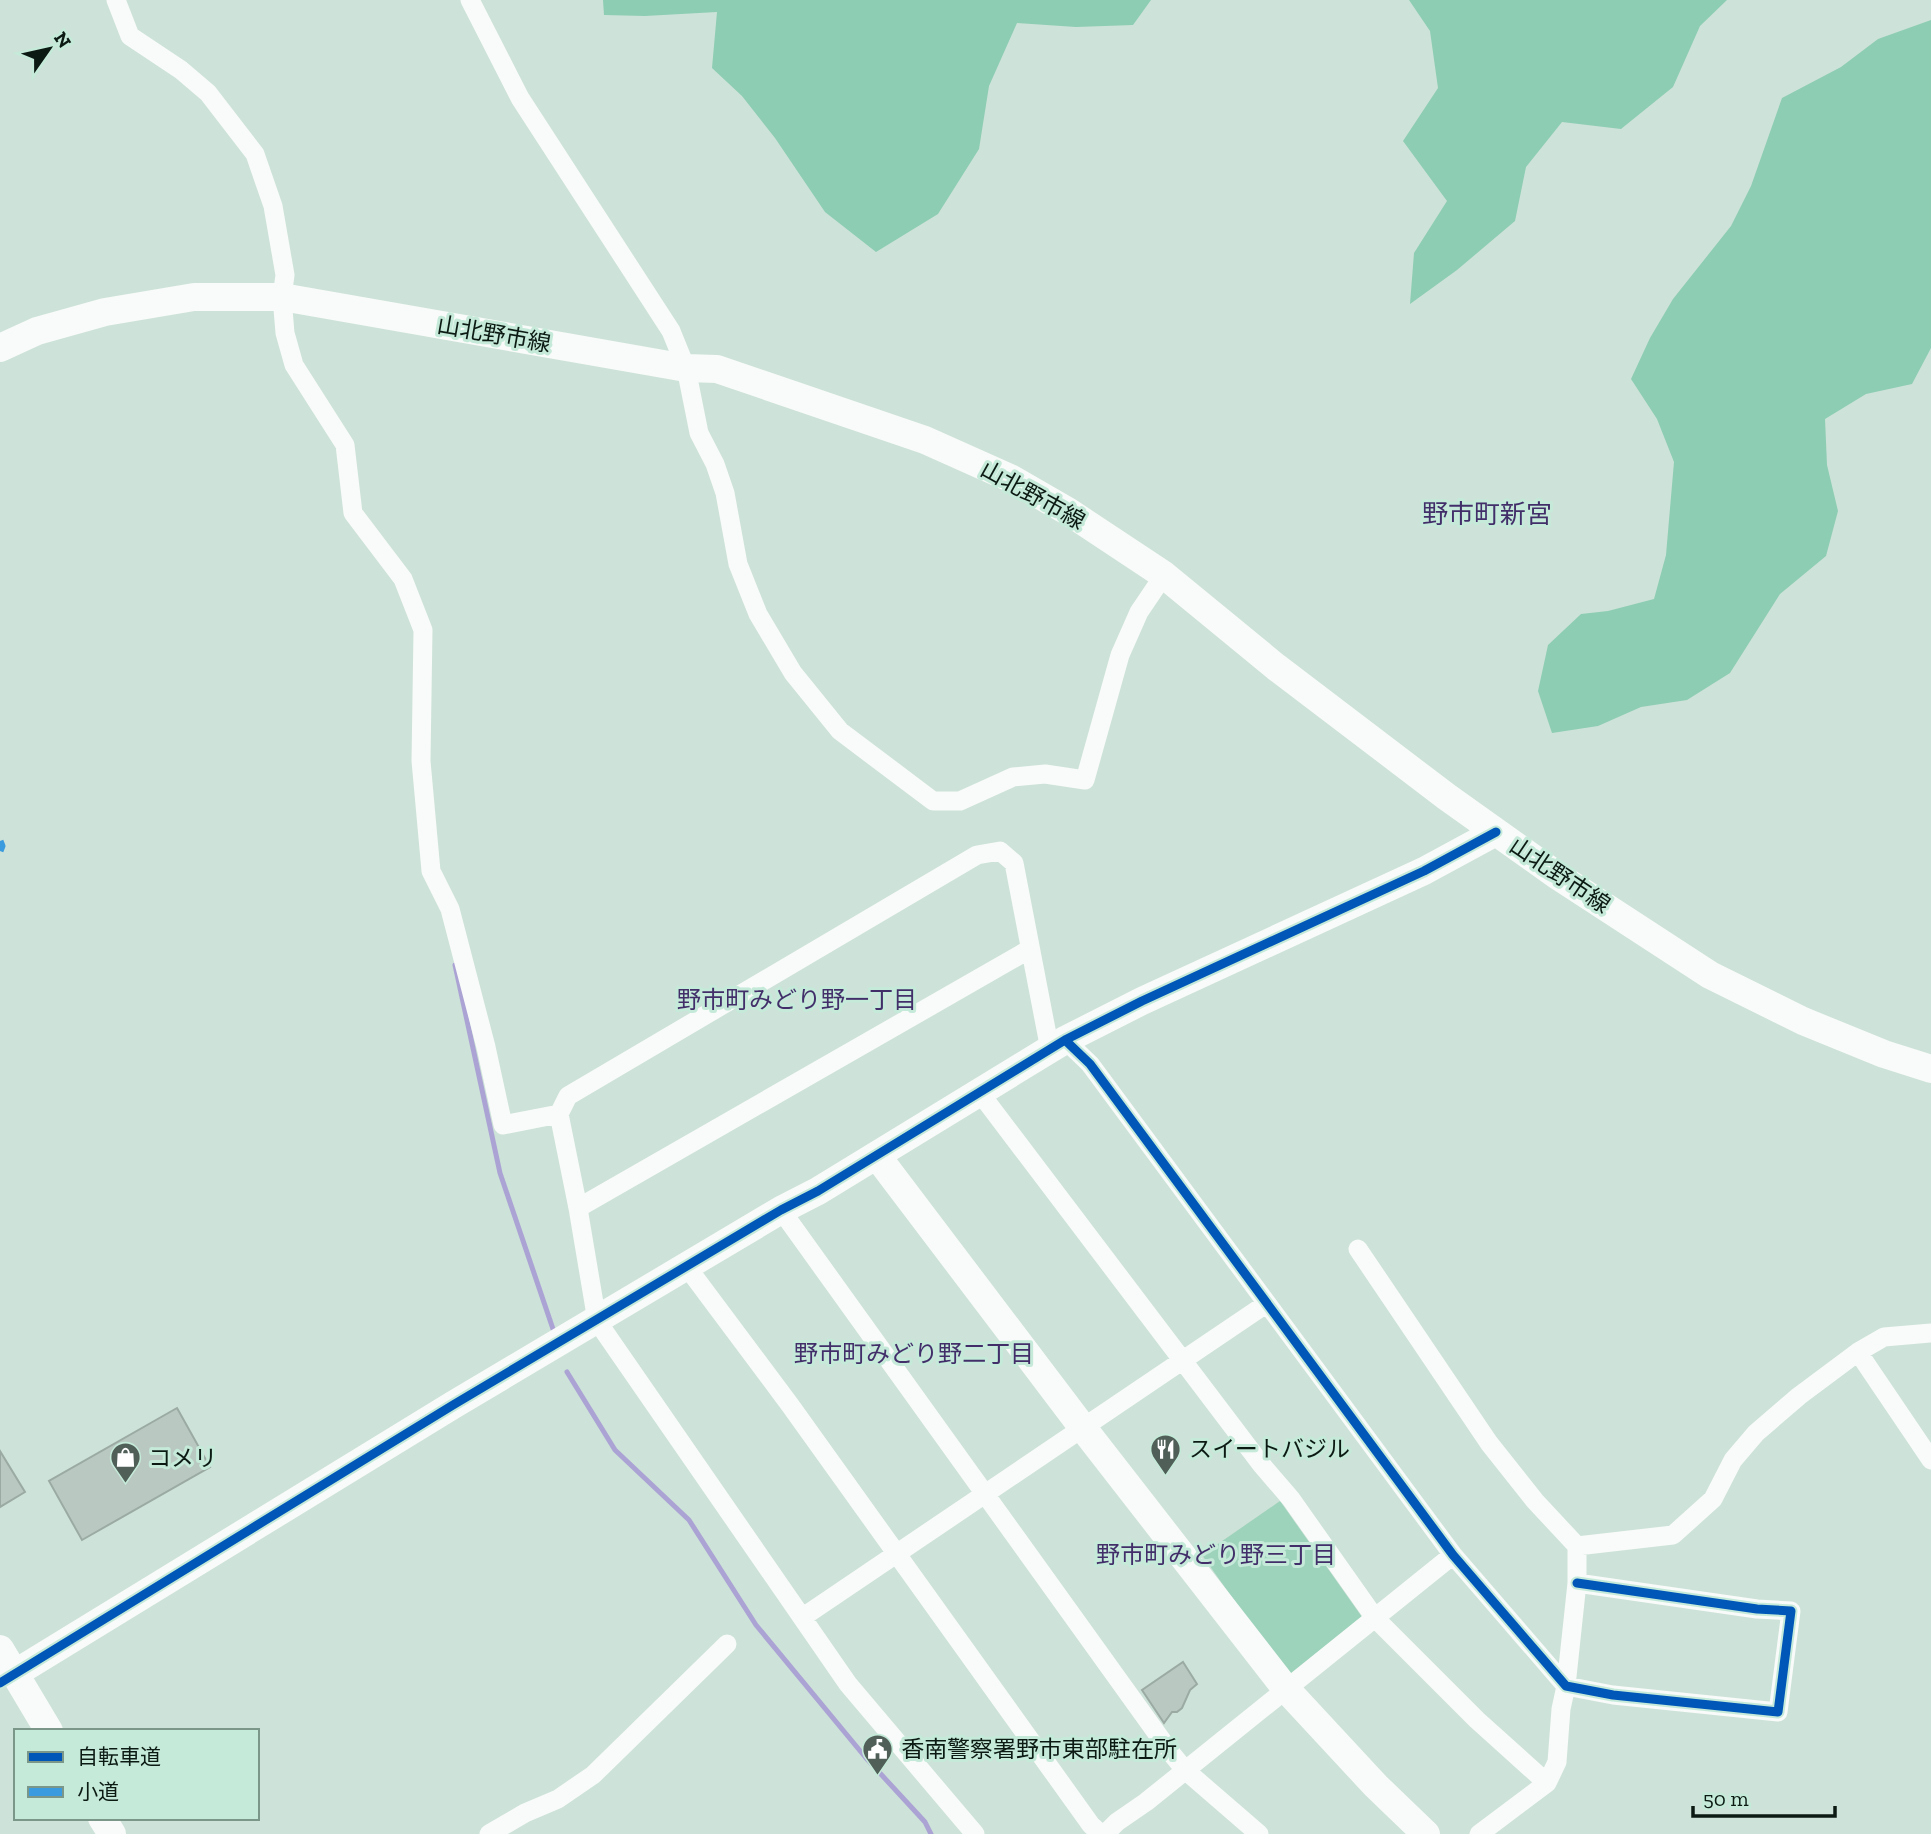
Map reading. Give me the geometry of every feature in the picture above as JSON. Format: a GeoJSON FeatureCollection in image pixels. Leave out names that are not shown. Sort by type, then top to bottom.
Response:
{"type":"FeatureCollection","features":[{"type":"Feature","properties":{"kind":"street"},"geometry":{"type":"LineString","coordinates":[[117,0],[130,36],[181,70],[208,93],[255,154],[273,206],[285,275],[282,297],[285,333],[294,365],[345,445],[354,513],[403,579],[423,630],[421,761],[431,871],[450,909],[503,1125],[559,1114]]}},
{"type":"Feature","properties":{"kind":"street"},"geometry":{"type":"LineString","coordinates":[[470,0],[520,98],[671,331],[686,368],[699,433],[715,464],[725,493],[738,564],[758,614],[793,673],[840,732],[933,801],[960,801],[1013,777],[1045,774],[1085,780],[1120,655],[1139,612],[1164,575]]}},
{"type":"Feature","properties":{"kind":"street","name":"山北野市線"},"geometry":{"type":"LineString","coordinates":[[0,348],[37,331],[105,312],[194,297],[282,297],[686,368],[717,369],[925,440],[1010,478],[1069,512],[1164,575],[1276,667],[1496,832],[1558,876],[1710,975],[1804,1021],[1884,1054],[1931,1069]]}},
{"type":"Feature","properties":{"kind":"street"},"geometry":{"type":"LineString","coordinates":[[7,1679],[453,1405],[877,1156],[1058,1045],[1154,995],[1424,871],[1496,832]]}},
{"type":"Feature","properties":{"kind":"street"},"geometry":{"type":"LineString","coordinates":[[975,1834],[848,1684],[597,1321],[559,1114],[568,1096],[977,855],[1000,851],[1014,863],[1030,948],[1058,1045],[1090,1064],[1453,1555],[1566,1686],[1614,1695],[1778,1712],[1791,1611],[1757,1609],[1577,1583]]}},
{"type":"Feature","properties":{"kind":"street"},"geometry":{"type":"LineString","coordinates":[[578,1208],[1030,948]]}},
{"type":"Feature","properties":{"kind":"street"},"geometry":{"type":"LineString","coordinates":[[980,1093],[1261,1464],[1291,1499],[1375,1618],[1477,1720],[1547,1783]]}},
{"type":"Feature","properties":{"kind":"street"},"geometry":{"type":"LineString","coordinates":[[877,1156],[1083,1428],[1286,1689],[1376,1787],[1426,1834]]}},
{"type":"Feature","properties":{"kind":"street"},"geometry":{"type":"LineString","coordinates":[[781,1210],[1185,1770],[1259,1834]]}},
{"type":"Feature","properties":{"kind":"street"},"geometry":{"type":"LineString","coordinates":[[1358,1249],[1489,1443],[1535,1502],[1577,1546],[1577,1583],[1557,1762],[1547,1783],[1528,1794],[1479,1834]]}},
{"type":"Feature","properties":{"kind":"street"},"geometry":{"type":"LineString","coordinates":[[687,1267],[790,1405],[1091,1825],[1103,1834],[1453,1555]]}},
{"type":"Feature","properties":{"kind":"street"},"geometry":{"type":"LineString","coordinates":[[803,1617],[1266,1304]]}},
{"type":"Feature","properties":{"kind":"street"},"geometry":{"type":"LineString","coordinates":[[1577,1546],[1673,1535],[1713,1499],[1733,1460],[1756,1433],[1799,1396],[1858,1352],[1884,1337],[1931,1333]]}},
{"type":"Feature","properties":{"kind":"street"},"geometry":{"type":"LineString","coordinates":[[1858,1352],[1931,1460]]}},
{"type":"Feature","properties":{"kind":"street"},"geometry":{"type":"LineString","coordinates":[[489,1834],[525,1813],[558,1799],[593,1775],[727,1644]]}},
{"type":"Feature","properties":{"kind":"street"},"geometry":{"type":"LineString","coordinates":[[0,1649],[7,1679],[47,1729]]}},
{"type":"Feature","properties":{"kind":"green space"},"geometry":{"type":"Polygon","coordinates":[[[603,0],[1151,0],[1133,25],[1076,27],[1017,23],[989,86],[979,149],[938,214],[876,252],[825,212],[775,138],[742,96],[712,68],[717,12],[604,15],[603,0]]]}},
{"type":"Feature","properties":{"kind":"green space"},"geometry":{"type":"Polygon","coordinates":[[[1409,0],[1727,0],[1700,26],[1673,87],[1621,129],[1562,122],[1526,167],[1515,221],[1457,270],[1410,304],[1414,253],[1447,201],[1403,141],[1438,88],[1430,31],[1409,0]]]}},
{"type":"Feature","properties":{"kind":"green space"},"geometry":{"type":"Polygon","coordinates":[[[1931,20],[1931,348],[1912,384],[1866,394],[1825,419],[1827,465],[1838,511],[1826,556],[1780,594],[1730,673],[1687,700],[1641,707],[1598,726],[1552,733],[1538,691],[1548,645],[1581,614],[1608,611],[1654,599],[1666,555],[1674,462],[1657,419],[1631,379],[1650,338],[1673,299],[1731,226],[1751,186],[1782,98],[1841,67],[1878,39],[1931,20]]]}},
{"type":"Feature","properties":{"kind":"green space"},"geometry":{"type":"Polygon","coordinates":[[[1280,1501],[1362,1617],[1288,1676],[1202,1555],[1280,1501]]]}},
{"type":"Feature","properties":{"kind":"building"},"geometry":{"type":"Polygon","coordinates":[[[177,1408],[210,1467],[82,1540],[49,1481],[177,1408]]]}},
{"type":"Feature","properties":{"kind":"building"},"geometry":{"type":"Polygon","coordinates":[[[0,1451],[25,1492],[0,1507],[0,1451]]]}},
{"type":"Feature","properties":{"kind":"building"},"geometry":{"type":"Polygon","coordinates":[[[1183,1662],[1197,1684],[1190,1690],[1182,1708],[1172,1712],[1164,1723],[1142,1690],[1183,1662]]]}},
{"type":"Feature","properties":{"kind":"waterway"},"geometry":{"type":"LineString","coordinates":[[455,965],[500,1173],[553,1329]]}},
{"type":"Feature","properties":{"kind":"waterway"},"geometry":{"type":"LineString","coordinates":[[567,1372],[615,1450],[689,1520],[756,1625],[866,1758],[925,1822],[931,1834]]}},
{"type":"Feature","properties":{"kind":"marked path"},"geometry":{"type":"LineString","coordinates":[[0,841],[0,851]]}},
{"type":"Feature","properties":{"kind":"cycle path"},"geometry":{"type":"LineString","coordinates":[[0,1683],[453,1405],[781,1210],[818,1191],[1065,1040],[1142,1001],[1424,871],[1496,832]]}},
{"type":"Feature","properties":{"kind":"cycle path"},"geometry":{"type":"LineString","coordinates":[[1065,1040],[1090,1064],[1453,1555],[1566,1686],[1613,1695],[1778,1712],[1791,1611],[1757,1609],[1577,1583]]}},
{"type":"Feature","properties":{"kind":"place","name":"スイートバジル"},"geometry":{"type":"Point","coordinates":[1166,1476]}},
{"type":"Feature","properties":{"kind":"place","name":"コメリ"},"geometry":{"type":"Point","coordinates":[125,1485]}},
{"type":"Feature","properties":{"kind":"place","name":"香南警察署野市東部駐在所"},"geometry":{"type":"Point","coordinates":[878,1776]}},
{"type":"Feature","properties":{"kind":"district","name":"野市町新宮"},"geometry":{"type":"Point","coordinates":[1487,514]}},
{"type":"Feature","properties":{"kind":"district","name":"野市町みどり野一丁目"},"geometry":{"type":"Point","coordinates":[797,999]}},
{"type":"Feature","properties":{"kind":"district","name":"野市町みどり野二丁目"},"geometry":{"type":"Point","coordinates":[914,1353]}},
{"type":"Feature","properties":{"kind":"district","name":"野市町みどり野三丁目"},"geometry":{"type":"Point","coordinates":[1216,1554]}}]}
